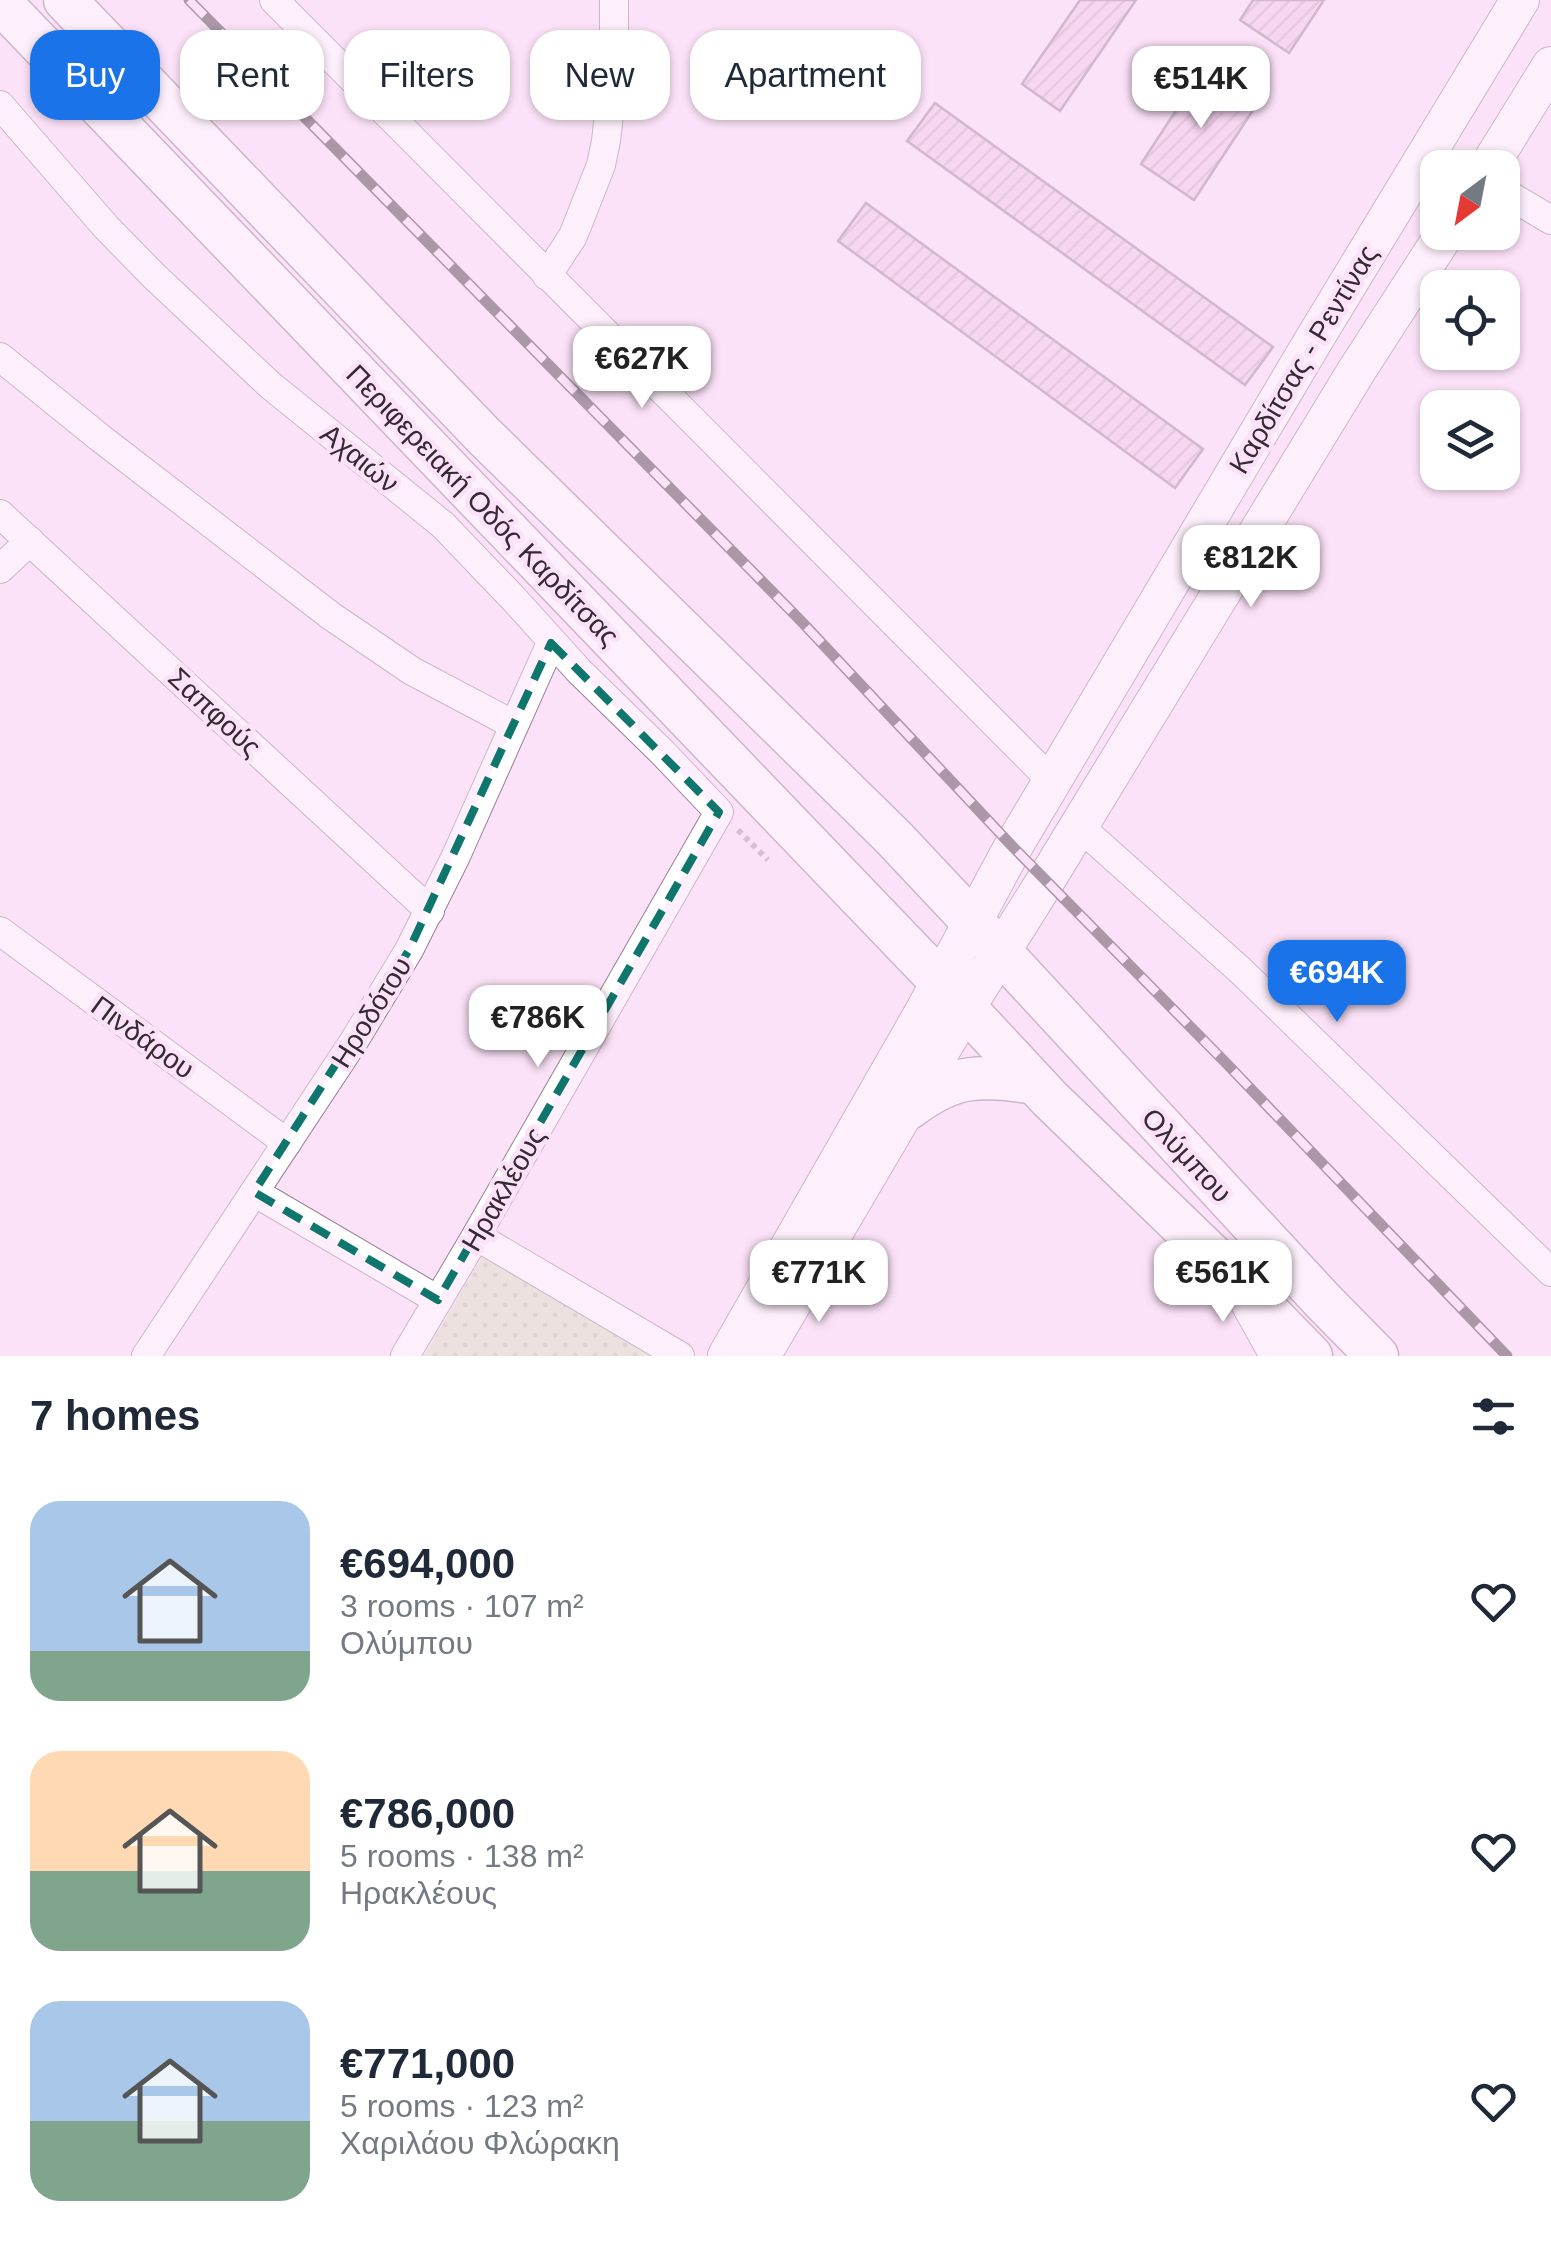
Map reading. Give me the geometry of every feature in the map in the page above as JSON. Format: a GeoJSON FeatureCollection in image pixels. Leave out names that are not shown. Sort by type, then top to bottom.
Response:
{"type":"FeatureCollection","features":[{"type":"Feature","properties":{"kind":"main road","name":"Περιφερειακή Οδός Καρδίτσας"},"geometry":{"type":"LineString","coordinates":[[65,0],[484,436],[892,837],[986,936]]}},
{"type":"Feature","properties":{"kind":"main road","name":"Καρδίτσας - Ρεντίνας"},"geometry":{"type":"LineString","coordinates":[[953,995],[986,936],[1052,781],[1520,0]]}},
{"type":"Feature","properties":{"kind":"main road","name":"Περιφερειακή Οδός Καρδίτσας"},"geometry":{"type":"LineString","coordinates":[[0,2],[953,995]]}},
{"type":"Feature","properties":{"kind":"main road"},"geometry":{"type":"LineString","coordinates":[[1499,150],[1551,66]]}},
{"type":"Feature","properties":{"kind":"main road","name":"Καρδίτσας - Ρεντίνας"},"geometry":{"type":"LineString","coordinates":[[986,936],[1079,826],[1435,250]]}},
{"type":"Feature","properties":{"kind":"main road"},"geometry":{"type":"LineString","coordinates":[[1312,343],[1358,370]]}},
{"type":"Feature","properties":{"kind":"main road","name":"Ολύμπου"},"geometry":{"type":"LineString","coordinates":[[986,936],[1378,1356]]}},
{"type":"Feature","properties":{"kind":"main road","name":"Ολύμπου"},"geometry":{"type":"LineString","coordinates":[[953,995],[1035,1083],[1311,1356]]}},
{"type":"Feature","properties":{"kind":"main road"},"geometry":{"type":"LineString","coordinates":[[761,1356],[909,1108],[953,995]]}},
{"type":"Feature","properties":{"kind":"main road"},"geometry":{"type":"LineString","coordinates":[[727,1356],[953,995]]}},
{"type":"Feature","properties":{"kind":"main road"},"geometry":{"type":"LineString","coordinates":[[909,1108],[934,1089],[968,1078],[1035,1083]]}},
{"type":"Feature","properties":{"kind":"street"},"geometry":{"type":"LineString","coordinates":[[274,0],[1052,781]]}},
{"type":"Feature","properties":{"kind":"street"},"geometry":{"type":"LineString","coordinates":[[548,276],[573,236],[601,165],[614,70],[614,0]]}},
{"type":"Feature","properties":{"kind":"street","name":"Αχαιών"},"geometry":{"type":"LineString","coordinates":[[0,104],[106,227],[154,276],[259,376],[442,525],[719,812]]}},
{"type":"Feature","properties":{"kind":"street"},"geometry":{"type":"LineString","coordinates":[[1520,202],[1551,220]]}},
{"type":"Feature","properties":{"kind":"street"},"geometry":{"type":"LineString","coordinates":[[0,357],[330,616],[385,655],[514,726]]}},
{"type":"Feature","properties":{"kind":"street","name":"Σαπφούς"},"geometry":{"type":"LineString","coordinates":[[0,514],[430,911]]}},
{"type":"Feature","properties":{"kind":"street"},"geometry":{"type":"LineString","coordinates":[[0,569],[30,541]]}},
{"type":"Feature","properties":{"kind":"street","name":"Ηροδότου"},"geometry":{"type":"LineString","coordinates":[[146,1356],[378,1002],[430,911],[552,643]]}},
{"type":"Feature","properties":{"kind":"street","name":"Ηρακλέους"},"geometry":{"type":"LineString","coordinates":[[405,1356],[719,812]]}},
{"type":"Feature","properties":{"kind":"street"},"geometry":{"type":"LineString","coordinates":[[1079,826],[1241,971],[1551,1272]]}},
{"type":"Feature","properties":{"kind":"street","name":"Πινδάρου"},"geometry":{"type":"LineString","coordinates":[[0,931],[287,1142]]}},
{"type":"Feature","properties":{"kind":"street"},"geometry":{"type":"LineString","coordinates":[[254,1192],[438,1300]]}},
{"type":"Feature","properties":{"kind":"street"},"geometry":{"type":"LineString","coordinates":[[476,1236],[680,1356]]}},
{"type":"Feature","properties":{"kind":"street"},"geometry":{"type":"LineString","coordinates":[[1222,1266],[1274,1356]]}},
{"type":"Feature","properties":{"kind":"highlighted area"},"geometry":{"type":"Polygon","coordinates":[[[551,643],[719,812],[438,1300],[254,1192],[409,950],[551,643]]]}},
{"type":"Feature","properties":{"kind":"green space"},"geometry":{"type":"Polygon","coordinates":[[[485,1251],[658,1356],[424,1356],[485,1251]]]}},
{"type":"Feature","properties":{"kind":"building"},"geometry":{"type":"Polygon","coordinates":[[[1080,0],[1136,0],[1060,111],[1022,84],[1080,0]]]}},
{"type":"Feature","properties":{"kind":"building"},"geometry":{"type":"Polygon","coordinates":[[[1253,0],[1324,0],[1289,53],[1240,20],[1253,0]]]}},
{"type":"Feature","properties":{"kind":"building"},"geometry":{"type":"Polygon","coordinates":[[[1207,63],[1261,98],[1194,200],[1141,164],[1207,63]]]}},
{"type":"Feature","properties":{"kind":"building"},"geometry":{"type":"Polygon","coordinates":[[[935,103],[1273,347],[1245,385],[907,141],[935,103]]]}},
{"type":"Feature","properties":{"kind":"building"},"geometry":{"type":"Polygon","coordinates":[[[866,203],[1203,449],[1175,488],[838,241],[866,203]]]}},
{"type":"Feature","properties":{"kind":"railway"},"geometry":{"type":"LineString","coordinates":[[189,0],[801,621],[1013,847],[1507,1356]]}}]}
